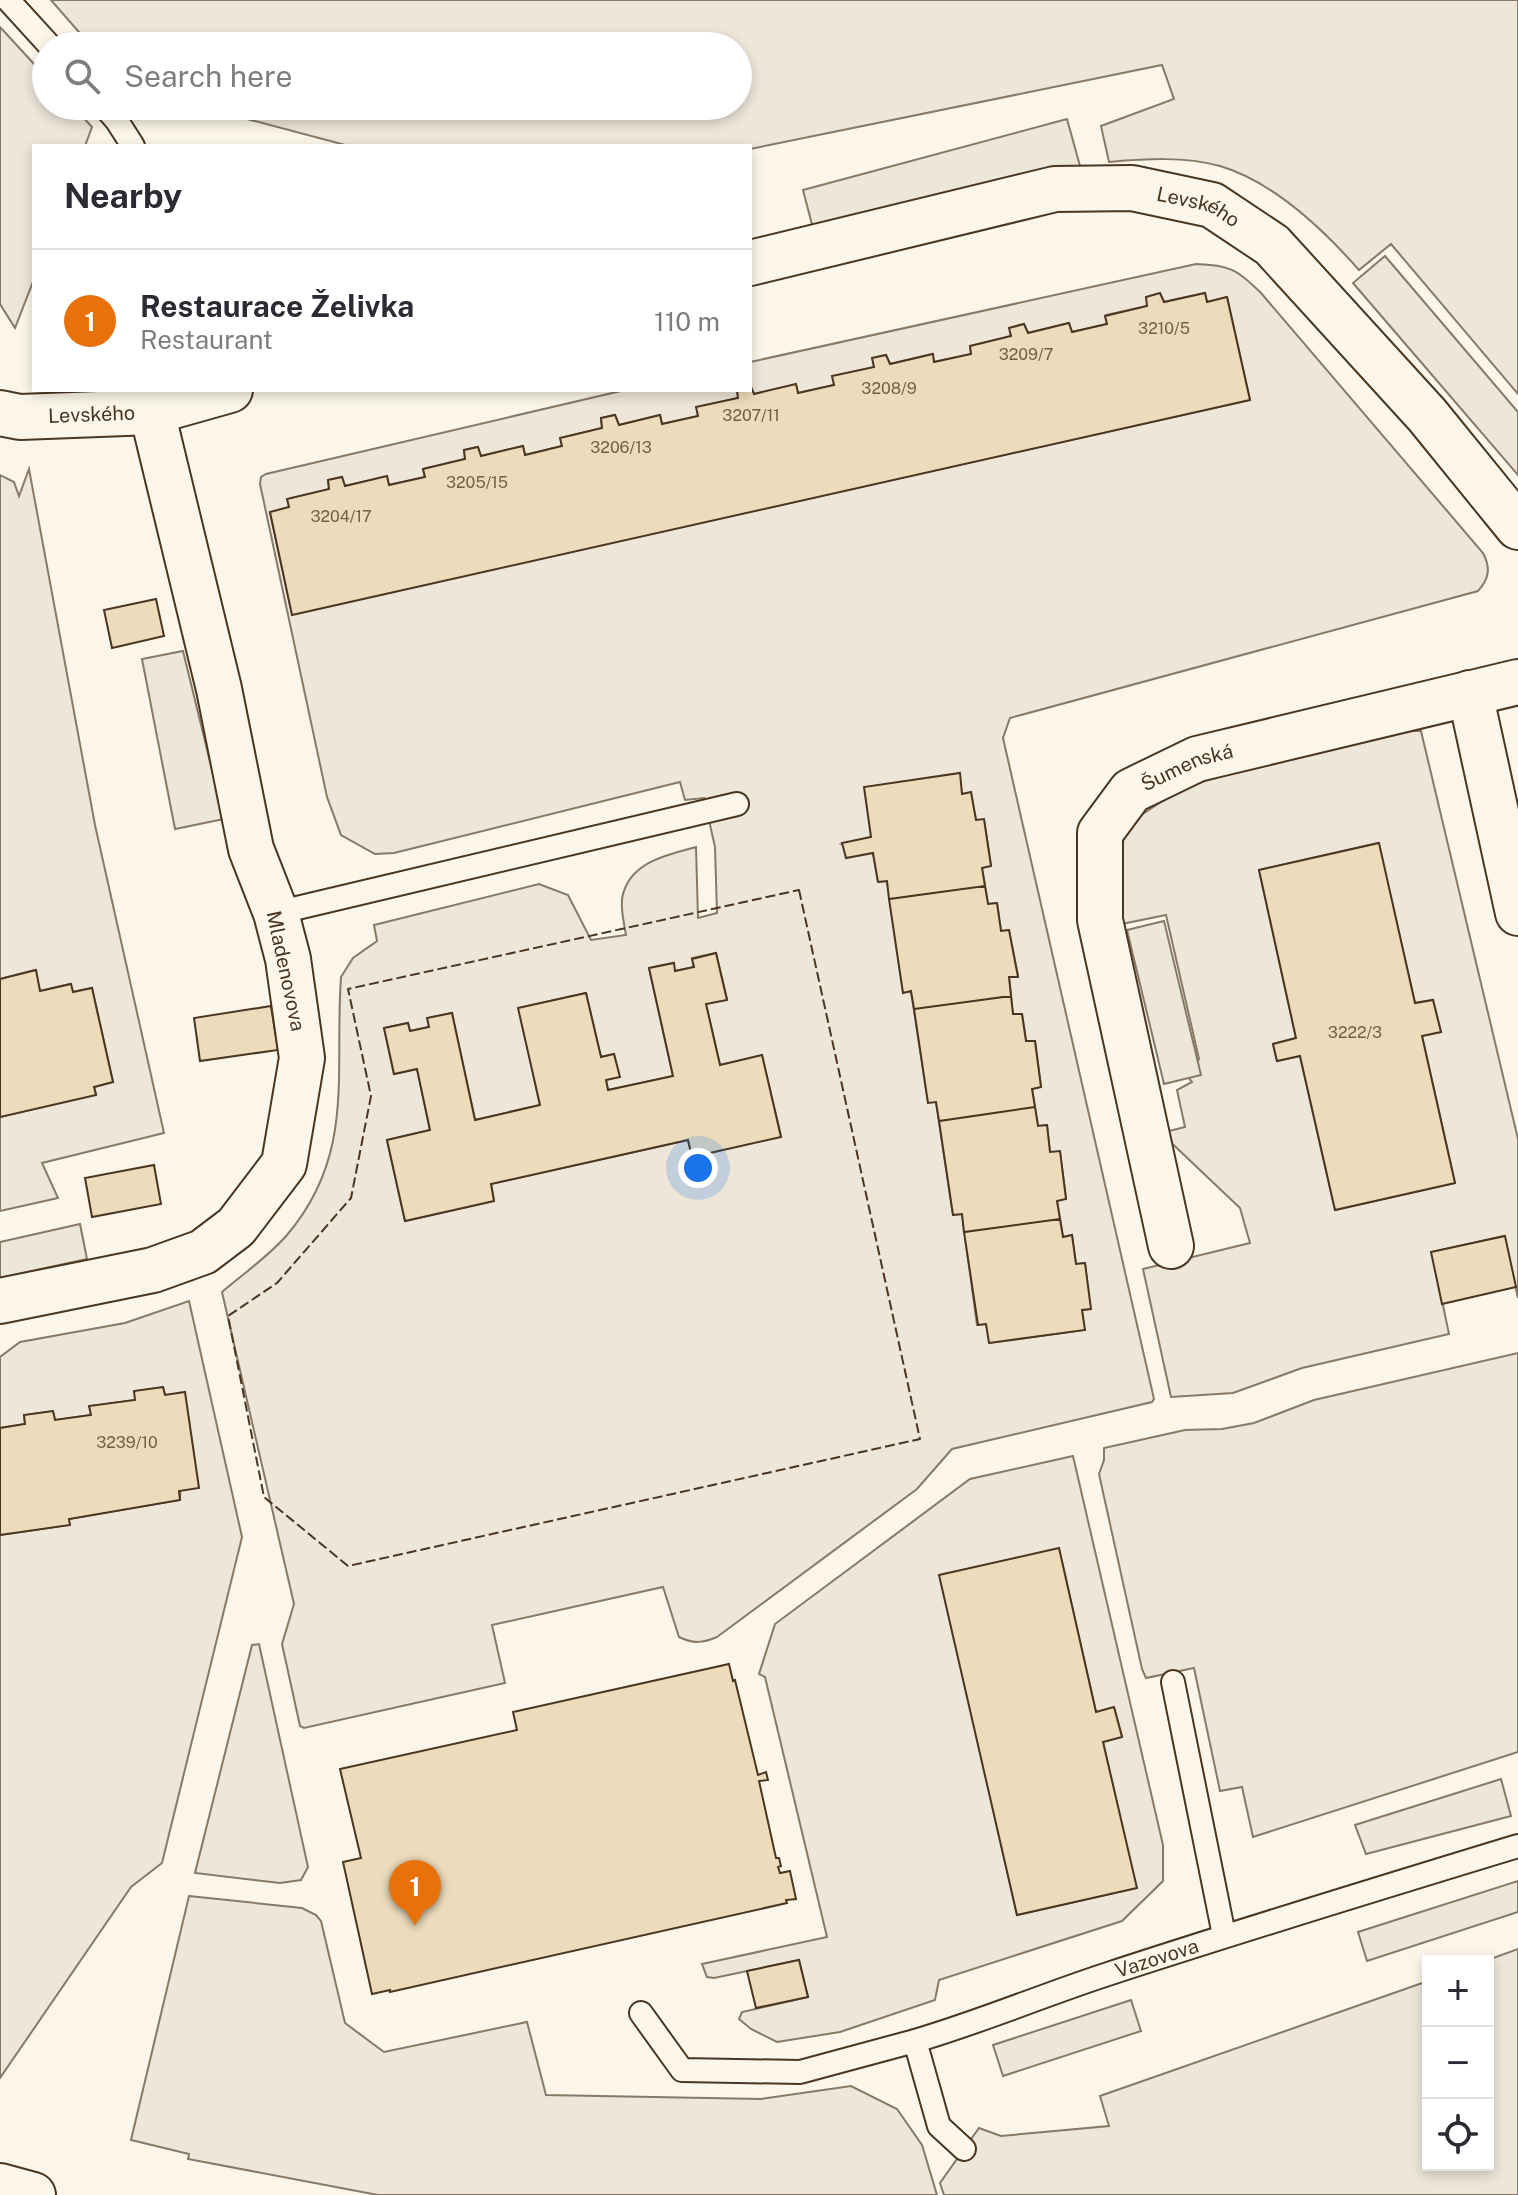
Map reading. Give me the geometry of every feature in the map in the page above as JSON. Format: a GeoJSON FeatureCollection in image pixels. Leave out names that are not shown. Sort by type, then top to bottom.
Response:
{"type":"FeatureCollection","features":[{"type":"Feature","properties":{"kind":"street","name":"Levského"},"geometry":{"type":"LineString","coordinates":[[752,263],[1055,189],[1132,188],[1212,205],[1272,245],[1427,415],[1518,527]]}},
{"type":"Feature","properties":{"kind":"street","name":"Levského"},"geometry":{"type":"LineString","coordinates":[[0,413],[20,417],[152,412],[223,392]]}},
{"type":"Feature","properties":{"kind":"street","name":"Mladenovova"},"geometry":{"type":"LineString","coordinates":[[0,1301],[153,1270],[203,1252],[236,1227],[284,1164],[302,1058],[288,959],[276,913],[251,849],[219,689],[152,412]]}},
{"type":"Feature","properties":{"kind":"street","name":"Šumenská"},"geometry":{"type":"LineString","coordinates":[[1171,1246],[1100,920],[1100,833],[1131,791],[1197,759],[1518,682]]}},
{"type":"Feature","properties":{"kind":"street"},"geometry":{"type":"LineString","coordinates":[[1470,693],[1518,913]]}},
{"type":"Feature","properties":{"kind":"street"},"geometry":{"type":"LineString","coordinates":[[0,2186],[33,2195]]}},
{"type":"Feature","properties":{"kind":"lane"},"geometry":{"type":"LineString","coordinates":[[8,0],[37,32]]}},
{"type":"Feature","properties":{"kind":"lane"},"geometry":{"type":"LineString","coordinates":[[116,120],[132,144]]}},
{"type":"Feature","properties":{"kind":"lane"},"geometry":{"type":"LineString","coordinates":[[276,913],[737,804]]}},
{"type":"Feature","properties":{"kind":"lane"},"geometry":{"type":"LineString","coordinates":[[1173,1682],[1224,1935]]}},
{"type":"Feature","properties":{"kind":"lane","name":"Vazovova"},"geometry":{"type":"LineString","coordinates":[[641,2013],[682,2070],[800,2072],[979,2022],[1045,1994],[1224,1935],[1518,1846]]}},
{"type":"Feature","properties":{"kind":"lane"},"geometry":{"type":"LineString","coordinates":[[915,2041],[939,2126],[964,2149]]}},
{"type":"Feature","properties":{"kind":"shaded area"},"geometry":{"type":"Polygon","coordinates":[[[51,0],[1518,0],[1518,394],[1391,244],[1359,270],[1296,208],[1240,173],[1193,161],[1150,159],[1109,162],[1101,126],[1174,99],[1162,65],[752,149],[752,144],[341,144],[251,120],[752,120],[752,32],[79,32],[51,0]]]}},
{"type":"Feature","properties":{"kind":"shaded area"},"geometry":{"type":"Polygon","coordinates":[[[0,27],[32,62],[32,120],[86,120],[92,127],[86,144],[32,144],[32,284],[15,328],[0,304],[0,27]]]}},
{"type":"Feature","properties":{"kind":"shaded area"},"geometry":{"type":"Polygon","coordinates":[[[1067,119],[1080,166],[815,236],[803,190],[1067,119]]]}},
{"type":"Feature","properties":{"kind":"shaded area"},"geometry":{"type":"Polygon","coordinates":[[[1385,256],[1518,412],[1518,475],[1353,283],[1385,256]]]}},
{"type":"Feature","properties":{"kind":"shaded area"},"geometry":{"type":"Polygon","coordinates":[[[1196,264],[1225,267],[1245,278],[1261,293],[1483,553],[1488,568],[1487,578],[1478,591],[1010,718],[1003,738],[1154,1399],[1152,1402],[952,1449],[917,1489],[712,1639],[693,1642],[679,1637],[663,1587],[492,1625],[505,1683],[304,1728],[300,1726],[282,1644],[294,1604],[222,1292],[287,1235],[309,1205],[324,1174],[333,1143],[337,1111],[341,977],[353,958],[377,941],[374,925],[539,884],[568,895],[591,940],[626,935],[622,901],[624,891],[636,872],[654,860],[696,847],[698,918],[717,913],[715,847],[704,798],[685,800],[680,782],[394,853],[375,854],[341,835],[327,797],[261,477],[616,392],[737,392],[738,398],[697,407],[698,416],[662,424],[660,415],[619,425],[615,415],[601,418],[602,428],[561,438],[562,446],[525,455],[523,446],[481,456],[477,447],[464,450],[465,459],[423,469],[425,477],[389,485],[387,477],[345,486],[342,477],[328,480],[329,489],[270,513],[292,614],[1250,400],[1227,297],[1207,302],[1205,293],[1164,302],[1160,294],[1147,297],[1147,306],[1106,315],[1107,324],[1072,332],[1069,323],[1028,333],[1024,324],[1010,328],[1011,336],[970,346],[971,354],[934,362],[932,354],[890,364],[886,355],[873,358],[874,367],[834,385],[798,393],[796,385],[754,394],[752,362],[1196,264]],[[959,773],[871,837],[842,844],[873,853],[878,882],[887,881],[903,992],[911,991],[928,1102],[936,1102],[953,1215],[962,1214],[977,1325],[986,1324],[990,1343],[1084,1330],[1082,1310],[1090,1309],[1085,1263],[1076,1264],[1072,1235],[1063,1237],[1057,1201],[1066,1198],[1060,1152],[1050,1152],[1047,1125],[1038,1126],[1032,1089],[1041,1087],[1035,1041],[1026,1041],[1022,1014],[1013,1014],[1009,977],[1018,976],[1009,930],[1001,931],[997,903],[988,904],[982,868],[991,865],[984,820],[976,820],[971,793],[962,794],[959,773]],[[716,953],[692,958],[694,967],[675,971],[673,963],[649,968],[673,1076],[608,1090],[606,1080],[619,1076],[614,1054],[601,1057],[586,993],[519,1008],[540,1105],[475,1120],[452,1013],[428,1018],[429,1027],[410,1031],[408,1023],[384,1028],[394,1074],[417,1069],[430,1130],[387,1140],[405,1221],[494,1201],[491,1184],[688,1140],[692,1157],[781,1136],[762,1056],[720,1065],[706,1004],[727,999],[716,953]]]}},
{"type":"Feature","properties":{"kind":"shaded area"},"geometry":{"type":"Polygon","coordinates":[[[29,469],[95,825],[164,1133],[42,1163],[58,1198],[0,1211],[0,1117],[96,1094],[94,1087],[113,1082],[92,988],[73,992],[70,984],[40,991],[35,970],[0,979],[0,475],[14,482],[19,496],[29,469]]]}},
{"type":"Feature","properties":{"kind":"shaded area"},"geometry":{"type":"Polygon","coordinates":[[[183,651],[224,819],[175,829],[142,659],[183,651]]]}},
{"type":"Feature","properties":{"kind":"shaded area"},"geometry":{"type":"Polygon","coordinates":[[[1385,730],[1421,731],[1518,1139],[1518,1298],[1504,1236],[1432,1252],[1449,1334],[1302,1368],[1233,1393],[1171,1397],[1143,1269],[1250,1243],[1240,1208],[1161,1133],[1185,1127],[1177,1090],[1192,1082],[1187,1076],[1199,1059],[1166,915],[1112,926],[1113,859],[1129,823],[1184,787],[1385,730]],[[1378,843],[1259,870],[1296,1038],[1273,1044],[1277,1061],[1300,1056],[1335,1210],[1455,1183],[1422,1036],[1441,1032],[1433,1000],[1415,1003],[1378,843]]]}},
{"type":"Feature","properties":{"kind":"shaded area"},"geometry":{"type":"Polygon","coordinates":[[[1164,921],[1201,1075],[1164,1084],[1127,930],[1164,921]]]}},
{"type":"Feature","properties":{"kind":"shaded area"},"geometry":{"type":"Polygon","coordinates":[[[80,1224],[87,1259],[0,1278],[0,1242],[80,1224]]]}},
{"type":"Feature","properties":{"kind":"shaded area"},"geometry":{"type":"Polygon","coordinates":[[[189,1301],[242,1537],[162,1863],[131,1887],[0,2078],[0,1535],[69,1525],[69,1519],[180,1500],[184,1393],[165,1395],[163,1387],[135,1391],[135,1400],[90,1406],[91,1415],[55,1420],[53,1411],[24,1415],[25,1424],[0,1428],[0,1357],[20,1342],[125,1323],[189,1301]]]}},
{"type":"Feature","properties":{"kind":"shaded area"},"geometry":{"type":"Polygon","coordinates":[[[1518,1353],[1518,1752],[1253,1837],[1242,1787],[1220,1791],[1194,1668],[1146,1678],[1142,1669],[1099,1474],[1104,1448],[1185,1430],[1222,1429],[1254,1423],[1314,1400],[1518,1353]]]}},
{"type":"Feature","properties":{"kind":"shaded area"},"geometry":{"type":"Polygon","coordinates":[[[1073,1456],[1163,1845],[1163,1881],[1122,1921],[939,1980],[935,2000],[840,2032],[777,2042],[739,2019],[742,2012],[808,1997],[799,1960],[714,1978],[707,1977],[702,1964],[827,1937],[765,1677],[759,1674],[775,1624],[970,1479],[1073,1456]],[[1059,1549],[940,1575],[1017,1915],[1136,1888],[1103,1742],[1122,1736],[1114,1708],[1096,1712],[1059,1549]]]}},
{"type":"Feature","properties":{"kind":"shaded area"},"geometry":{"type":"Polygon","coordinates":[[[259,1644],[308,1867],[301,1880],[280,1883],[195,1873],[252,1645],[259,1644]]]}},
{"type":"Feature","properties":{"kind":"shaded area"},"geometry":{"type":"Polygon","coordinates":[[[1501,1779],[1511,1816],[1366,1854],[1355,1825],[1501,1779]]]}},
{"type":"Feature","properties":{"kind":"shaded area"},"geometry":{"type":"Polygon","coordinates":[[[1518,1881],[1518,1912],[1367,1961],[1358,1932],[1518,1881]]]}},
{"type":"Feature","properties":{"kind":"shaded area"},"geometry":{"type":"Polygon","coordinates":[[[189,1896],[302,1908],[316,1915],[321,1921],[345,2023],[384,2052],[527,2022],[546,2095],[761,2099],[851,2086],[897,2109],[922,2145],[937,2195],[378,2195],[188,2159],[189,2154],[131,2140],[189,1896]]]}},
{"type":"Feature","properties":{"kind":"shaded area"},"geometry":{"type":"Polygon","coordinates":[[[1518,1949],[1518,2195],[944,2195],[940,2183],[979,2128],[1001,2136],[1109,2126],[1100,2096],[1422,1983],[1422,2171],[1494,2171],[1494,1958],[1518,1949]]]}},
{"type":"Feature","properties":{"kind":"shaded area"},"geometry":{"type":"Polygon","coordinates":[[[1131,2000],[1141,2031],[1003,2076],[993,2045],[1131,2000]]]}},
{"type":"Feature","properties":{"kind":"building"},"geometry":{"type":"Polygon","coordinates":[[[1160,293],[1164,302],[1205,293],[1207,302],[1227,297],[1250,400],[292,615],[270,512],[289,507],[287,499],[329,489],[328,480],[342,477],[345,486],[387,476],[389,485],[425,477],[423,469],[465,459],[464,450],[478,447],[481,456],[523,446],[525,455],[562,446],[560,438],[602,428],[601,418],[615,415],[619,425],[660,415],[662,424],[698,416],[696,407],[738,398],[737,392],[752,392],[752,390],[754,394],[796,384],[798,393],[834,385],[832,376],[874,367],[872,358],[886,355],[890,364],[933,354],[934,362],[971,354],[970,346],[1011,336],[1009,328],[1024,324],[1028,333],[1069,323],[1072,332],[1107,324],[1105,316],[1147,306],[1146,297],[1160,293]]]}},
{"type":"Feature","properties":{"kind":"building"},"geometry":{"type":"Polygon","coordinates":[[[156,599],[164,636],[112,648],[104,610],[156,599]]]}},
{"type":"Feature","properties":{"kind":"building"},"geometry":{"type":"Polygon","coordinates":[[[960,773],[962,794],[971,792],[976,820],[984,819],[991,866],[982,868],[985,886],[889,899],[887,881],[878,882],[873,853],[846,858],[842,843],[871,837],[864,787],[960,773]]]}},
{"type":"Feature","properties":{"kind":"building"},"geometry":{"type":"Polygon","coordinates":[[[1379,843],[1415,1003],[1433,1000],[1441,1032],[1422,1036],[1455,1183],[1335,1210],[1300,1056],[1277,1061],[1273,1044],[1296,1038],[1259,870],[1379,843]]]}},
{"type":"Feature","properties":{"kind":"building"},"geometry":{"type":"Polygon","coordinates":[[[985,886],[988,904],[997,903],[1001,931],[1009,930],[1018,977],[1009,977],[1011,996],[914,1009],[911,991],[903,993],[889,899],[985,886]]]}},
{"type":"Feature","properties":{"kind":"building"},"geometry":{"type":"Polygon","coordinates":[[[716,953],[727,1000],[706,1004],[720,1065],[762,1055],[781,1137],[692,1157],[688,1140],[491,1184],[494,1201],[405,1221],[387,1140],[430,1130],[417,1069],[394,1074],[384,1028],[408,1023],[410,1031],[429,1027],[427,1018],[452,1013],[475,1120],[540,1105],[518,1008],[586,993],[601,1057],[614,1054],[620,1077],[606,1080],[608,1090],[673,1076],[649,968],[674,963],[675,971],[694,967],[692,959],[716,953]]]}},
{"type":"Feature","properties":{"kind":"building"},"geometry":{"type":"Polygon","coordinates":[[[36,970],[40,991],[71,984],[73,992],[92,988],[113,1082],[94,1087],[96,1095],[0,1117],[0,979],[36,970]]]}},
{"type":"Feature","properties":{"kind":"building"},"geometry":{"type":"Polygon","coordinates":[[[1011,996],[1013,1014],[1022,1014],[1026,1041],[1035,1041],[1041,1087],[1032,1089],[1035,1107],[939,1121],[936,1102],[928,1103],[914,1009],[1011,996]]]}},
{"type":"Feature","properties":{"kind":"building"},"geometry":{"type":"Polygon","coordinates":[[[271,1006],[278,1050],[200,1061],[194,1018],[271,1006]]]}},
{"type":"Feature","properties":{"kind":"building"},"geometry":{"type":"Polygon","coordinates":[[[1035,1107],[1038,1126],[1047,1125],[1050,1152],[1060,1151],[1066,1199],[1057,1201],[1060,1219],[964,1232],[962,1214],[953,1215],[939,1121],[1035,1107]]]}},
{"type":"Feature","properties":{"kind":"building"},"geometry":{"type":"Polygon","coordinates":[[[154,1165],[161,1204],[92,1217],[85,1178],[154,1165]]]}},
{"type":"Feature","properties":{"kind":"building"},"geometry":{"type":"Polygon","coordinates":[[[1060,1219],[1063,1237],[1072,1235],[1076,1264],[1085,1263],[1091,1309],[1082,1310],[1085,1330],[989,1343],[986,1324],[978,1325],[964,1232],[1060,1219]]]}},
{"type":"Feature","properties":{"kind":"building"},"geometry":{"type":"Polygon","coordinates":[[[1505,1236],[1516,1287],[1442,1304],[1431,1252],[1505,1236]]]}},
{"type":"Feature","properties":{"kind":"building"},"geometry":{"type":"Polygon","coordinates":[[[163,1387],[165,1395],[185,1392],[199,1488],[179,1491],[180,1500],[69,1519],[70,1525],[0,1535],[0,1428],[25,1424],[24,1415],[53,1411],[55,1420],[91,1415],[89,1406],[135,1400],[134,1391],[163,1387]]]}},
{"type":"Feature","properties":{"kind":"building"},"geometry":{"type":"Polygon","coordinates":[[[1059,1548],[1096,1712],[1114,1707],[1122,1737],[1103,1742],[1137,1888],[1017,1915],[939,1575],[1059,1548]]]}},
{"type":"Feature","properties":{"kind":"building"},"geometry":{"type":"Polygon","coordinates":[[[729,1664],[758,1775],[766,1772],[768,1780],[759,1781],[776,1858],[779,1858],[781,1866],[778,1867],[780,1873],[790,1871],[796,1899],[372,1994],[343,1862],[361,1858],[340,1769],[517,1730],[513,1712],[729,1664]]]}},
{"type":"Feature","properties":{"kind":"building"},"geometry":{"type":"Polygon","coordinates":[[[799,1960],[808,1997],[756,2008],[747,1971],[799,1960]]]}},
{"type":"Feature","properties":{"kind":"fence"},"geometry":{"type":"LineString","coordinates":[[799,890],[920,1439],[348,1566],[264,1497],[228,1316],[277,1283],[351,1198],[371,1096],[348,989],[799,890]]}},
{"type":"Feature","properties":{"kind":"place","name":"Restaurace Želivka"},"geometry":{"type":"Point","coordinates":[415,1926]}}]}
